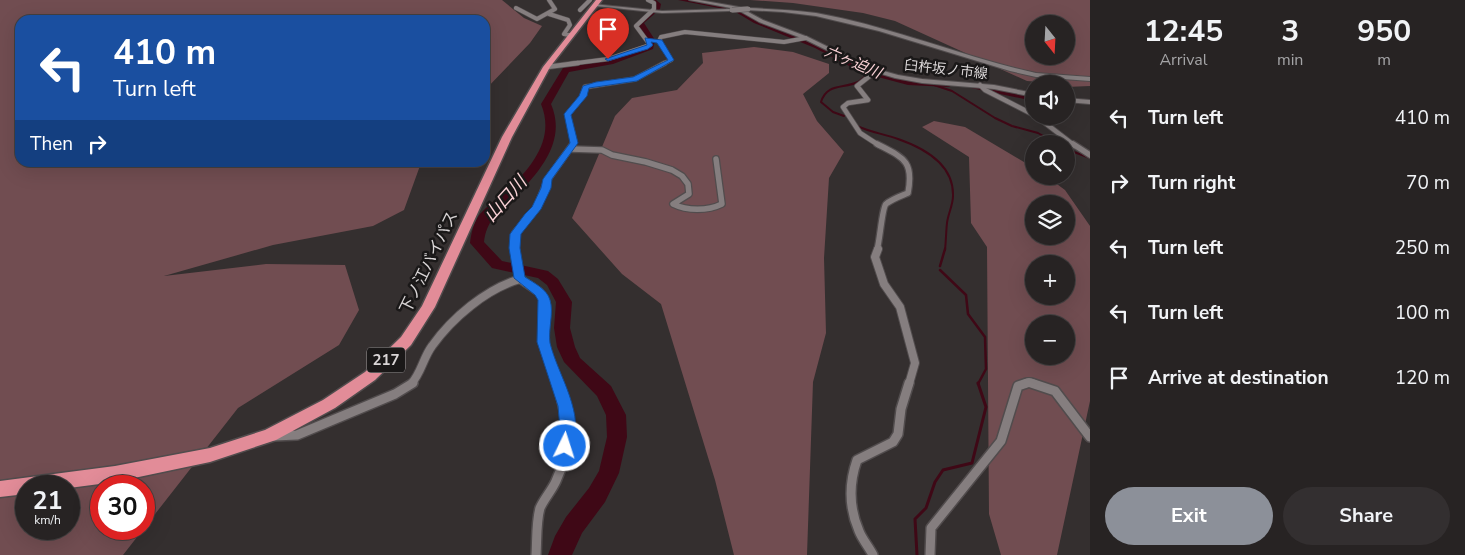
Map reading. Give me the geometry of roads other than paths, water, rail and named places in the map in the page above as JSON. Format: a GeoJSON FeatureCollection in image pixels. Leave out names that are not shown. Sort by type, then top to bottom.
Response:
{"type":"FeatureCollection","features":[{"type":"Feature","properties":{"kind":"highway","name":"下ノ江バイパス"},"geometry":{"type":"LineString","coordinates":[[0,489],[115,474],[210,455],[270,435],[329,404],[370,376],[406,341],[428,307],[507,137],[547,67],[591,4]]}},
{"type":"Feature","properties":{"kind":"main road","name":"臼杵坂ノ市線"},"geometry":{"type":"LineString","coordinates":[[691,0],[737,8],[761,21],[803,38],[874,72],[922,81],[981,86],[1025,93]]}},
{"type":"Feature","properties":{"kind":"main road"},"geometry":{"type":"LineString","coordinates":[[591,4],[651,12]]}},
{"type":"Feature","properties":{"kind":"main road","name":"臼杵坂ノ市線"},"geometry":{"type":"LineString","coordinates":[[651,12],[748,9],[799,12],[845,19],[1010,70],[1036,75],[1090,79]]}},
{"type":"Feature","properties":{"kind":"main road"},"geometry":{"type":"LineString","coordinates":[[1075,101],[1090,102]]}},
{"type":"Feature","properties":{"kind":"street"},"geometry":{"type":"LineString","coordinates":[[516,8],[537,19],[550,14],[555,9],[549,0]]}},
{"type":"Feature","properties":{"kind":"street"},"geometry":{"type":"LineString","coordinates":[[547,67],[608,59],[650,45],[636,26],[654,8],[654,3],[648,0]]}},
{"type":"Feature","properties":{"kind":"street"},"geometry":{"type":"LineString","coordinates":[[550,14],[568,20],[570,25],[564,34],[570,35]]}},
{"type":"Feature","properties":{"kind":"street"},"geometry":{"type":"LineString","coordinates":[[659,41],[662,37],[685,32],[775,42],[803,38]]}},
{"type":"Feature","properties":{"kind":"street"},"geometry":{"type":"LineString","coordinates":[[646,40],[659,41]]}},
{"type":"Feature","properties":{"kind":"street"},"geometry":{"type":"LineString","coordinates":[[536,555],[540,509],[556,481],[563,462],[568,429],[565,406],[544,342],[544,300],[539,292],[520,278],[515,248],[516,234],[528,216],[536,209],[548,179],[574,143],[568,114],[583,96],[585,87],[635,79],[671,60],[659,41]]}},
{"type":"Feature","properties":{"kind":"street"},"geometry":{"type":"LineString","coordinates":[[874,72],[857,86],[868,100],[848,103],[843,107],[847,117],[862,135],[902,160],[907,164],[910,171],[908,193],[883,208],[881,238],[875,257],[884,284],[900,307],[915,363],[903,401],[898,434],[893,442],[857,460],[852,471],[852,506],[858,531],[874,555]]}},
{"type":"Feature","properties":{"kind":"street"},"geometry":{"type":"LineString","coordinates":[[981,86],[1025,110]]}},
{"type":"Feature","properties":{"kind":"street"},"geometry":{"type":"LineString","coordinates":[[1050,125],[1070,144],[1090,155]]}},
{"type":"Feature","properties":{"kind":"street"},"geometry":{"type":"LineString","coordinates":[[571,149],[603,150],[609,155],[655,163],[669,169],[682,177],[688,184],[689,194],[673,204],[685,208],[715,208],[722,204],[716,159]]}},
{"type":"Feature","properties":{"kind":"street"},"geometry":{"type":"LineString","coordinates":[[270,435],[282,437],[297,435],[395,394],[413,383],[431,347],[464,311],[506,284],[520,278]]}},
{"type":"Feature","properties":{"kind":"street"},"geometry":{"type":"LineString","coordinates":[[930,555],[931,528],[1002,441],[1018,386],[1029,382],[1055,391],[1090,437]]}},
{"type":"Feature","properties":{"kind":"waterway","name":"山口川"},"geometry":{"type":"LineString","coordinates":[[560,555],[563,544],[574,525],[597,495],[609,473],[617,437],[616,415],[604,391],[573,362],[566,347],[562,328],[564,302],[553,282],[543,274],[497,265],[477,243],[478,235],[485,217],[514,191],[537,165],[547,146],[552,128],[551,116],[546,104],[566,70],[585,65],[610,62],[650,47],[651,40],[640,23],[658,8],[658,4],[651,0]]}},
{"type":"Feature","properties":{"kind":"waterway","name":"六ヶ迫川"},"geometry":{"type":"LineString","coordinates":[[681,0],[736,9],[757,21],[818,46],[854,65],[881,75],[908,82],[949,84]]}},
{"type":"Feature","properties":{"kind":"waterway"},"geometry":{"type":"LineString","coordinates":[[844,116],[833,112],[821,102],[824,96],[831,89],[858,82],[871,71]]}},
{"type":"Feature","properties":{"kind":"waterway"},"geometry":{"type":"LineString","coordinates":[[928,83],[952,91],[995,118],[1012,126],[1041,135]]}},
{"type":"Feature","properties":{"kind":"waterway","name":"六ヶ迫川"},"geometry":{"type":"LineString","coordinates":[[974,86],[1025,96]]}},
{"type":"Feature","properties":{"kind":"waterway"},"geometry":{"type":"LineString","coordinates":[[857,126],[918,147],[936,159],[943,167],[952,185],[953,196],[947,223],[945,250]]}},
{"type":"Feature","properties":{"kind":"waterway"},"geometry":{"type":"LineString","coordinates":[[1075,152],[1090,158]]}},
{"type":"Feature","properties":{"kind":"waterway"},"geometry":{"type":"LineString","coordinates":[[940,266],[945,249]]}},
{"type":"Feature","properties":{"kind":"waterway"},"geometry":{"type":"LineString","coordinates":[[940,270],[966,295],[968,314],[985,337],[986,369],[978,384]]}},
{"type":"Feature","properties":{"kind":"waterway"},"geometry":{"type":"LineString","coordinates":[[917,555],[915,519],[926,508],[935,482],[943,470],[972,463],[986,407],[978,384]]}}]}
